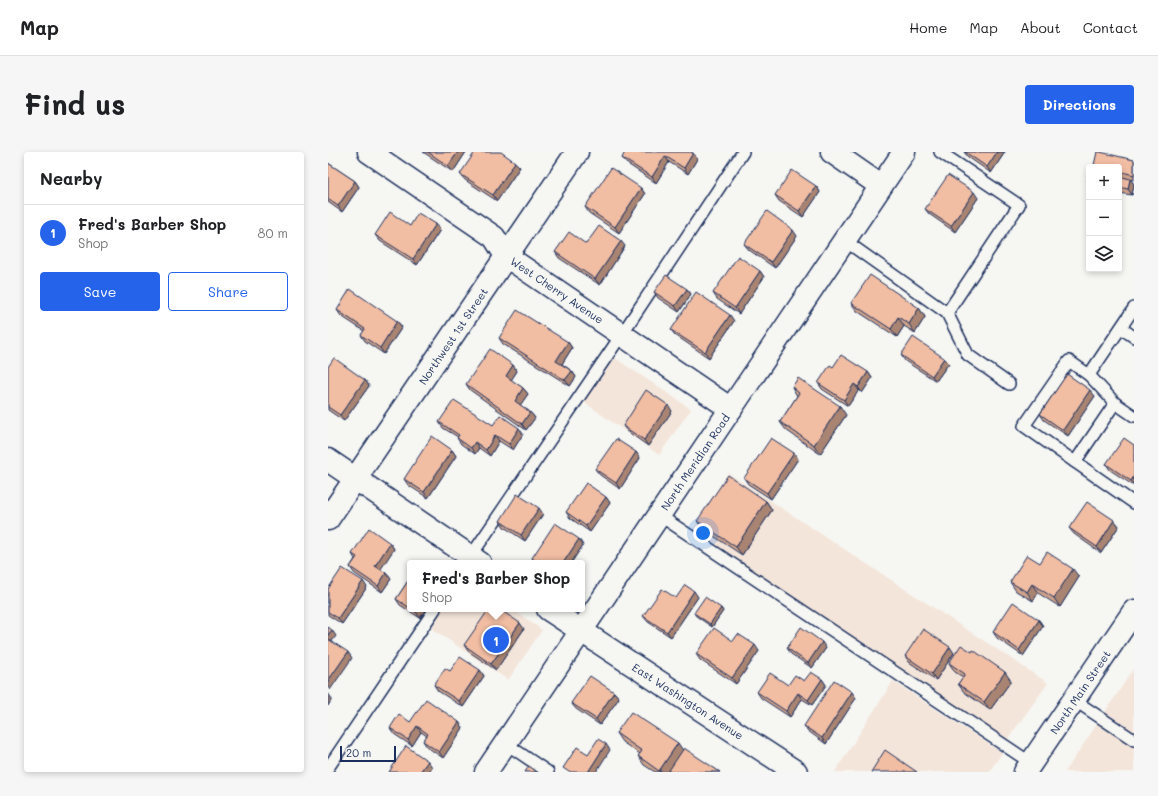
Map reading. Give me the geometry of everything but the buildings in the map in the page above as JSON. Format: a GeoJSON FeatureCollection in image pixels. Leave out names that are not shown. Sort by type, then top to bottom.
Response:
{"type":"FeatureCollection","features":[{"type":"Feature","properties":{"kind":"street","name":"West Cherry Avenue"},"geometry":{"type":"LineString","coordinates":[[369,152],[494,237],[506,256],[731,409]]}},
{"type":"Feature","properties":{"kind":"street","name":"Northwest 1st Street"},"geometry":{"type":"LineString","coordinates":[[328,519],[577,152]]}},
{"type":"Feature","properties":{"kind":"street"},"geometry":{"type":"LineString","coordinates":[[832,152],[881,186]]}},
{"type":"Feature","properties":{"kind":"street","name":"North Meridian Road"},"geometry":{"type":"LineString","coordinates":[[486,772],[904,152]]}},
{"type":"Feature","properties":{"kind":"street"},"geometry":{"type":"LineString","coordinates":[[328,460],[471,560]]}},
{"type":"Feature","properties":{"kind":"street","name":"North Main Street"},"geometry":{"type":"LineString","coordinates":[[1028,767],[1134,611]]}},
{"type":"Feature","properties":{"kind":"street","name":"East Washington Avenue"},"geometry":{"type":"LineString","coordinates":[[552,612],[796,772]]}},
{"type":"Feature","properties":{"kind":"lane"},"geometry":{"type":"LineString","coordinates":[[473,560],[743,152]]}},
{"type":"Feature","properties":{"kind":"lane"},"geometry":{"type":"LineString","coordinates":[[940,152],[1019,205],[948,313]]}},
{"type":"Feature","properties":{"kind":"lane"},"geometry":{"type":"LineString","coordinates":[[844,240],[948,313],[968,356],[1009,384]]}},
{"type":"Feature","properties":{"kind":"lane"},"geometry":{"type":"LineString","coordinates":[[1089,375],[1134,308]]}},
{"type":"Feature","properties":{"kind":"lane"},"geometry":{"type":"LineString","coordinates":[[1121,328],[1134,337]]}},
{"type":"Feature","properties":{"kind":"lane"},"geometry":{"type":"LineString","coordinates":[[1134,416],[1115,403],[1089,375],[1069,361],[1024,426],[1134,503]]}},
{"type":"Feature","properties":{"kind":"lane"},"geometry":{"type":"LineString","coordinates":[[1075,462],[1115,403]]}},
{"type":"Feature","properties":{"kind":"lane"},"geometry":{"type":"LineString","coordinates":[[659,515],[1028,767]]}},
{"type":"Feature","properties":{"kind":"lane"},"geometry":{"type":"LineString","coordinates":[[328,768],[433,612]]}},
{"type":"Feature","properties":{"kind":"lane"},"geometry":{"type":"LineString","coordinates":[[1074,700],[1134,740]]}},
{"type":"Feature","properties":{"kind":"lane"},"geometry":{"type":"LineString","coordinates":[[505,743],[548,772]]}},
{"type":"Feature","properties":{"kind":"shaded area"},"geometry":{"type":"Polygon","coordinates":[[[612,356],[691,409],[659,455],[581,400],[612,356]]]}},
{"type":"Feature","properties":{"kind":"shaded area"},"geometry":{"type":"Polygon","coordinates":[[[728,473],[1048,683],[1007,740],[692,531],[728,473]]]}},
{"type":"Feature","properties":{"kind":"shaded area"},"geometry":{"type":"Polygon","coordinates":[[[424,612],[516,612],[542,630],[508,680],[419,620],[424,612]]]}},
{"type":"Feature","properties":{"kind":"shaded area"},"geometry":{"type":"Polygon","coordinates":[[[1134,668],[1134,772],[1065,772],[1115,697],[1134,668]]]}},
{"type":"Feature","properties":{"kind":"shaded area"},"geometry":{"type":"Polygon","coordinates":[[[893,681],[1002,753],[989,772],[835,772],[893,681]]]}},
{"type":"Feature","properties":{"kind":"place","name":"Fred's Barber Shop"},"geometry":{"type":"Point","coordinates":[496,640]}}]}
